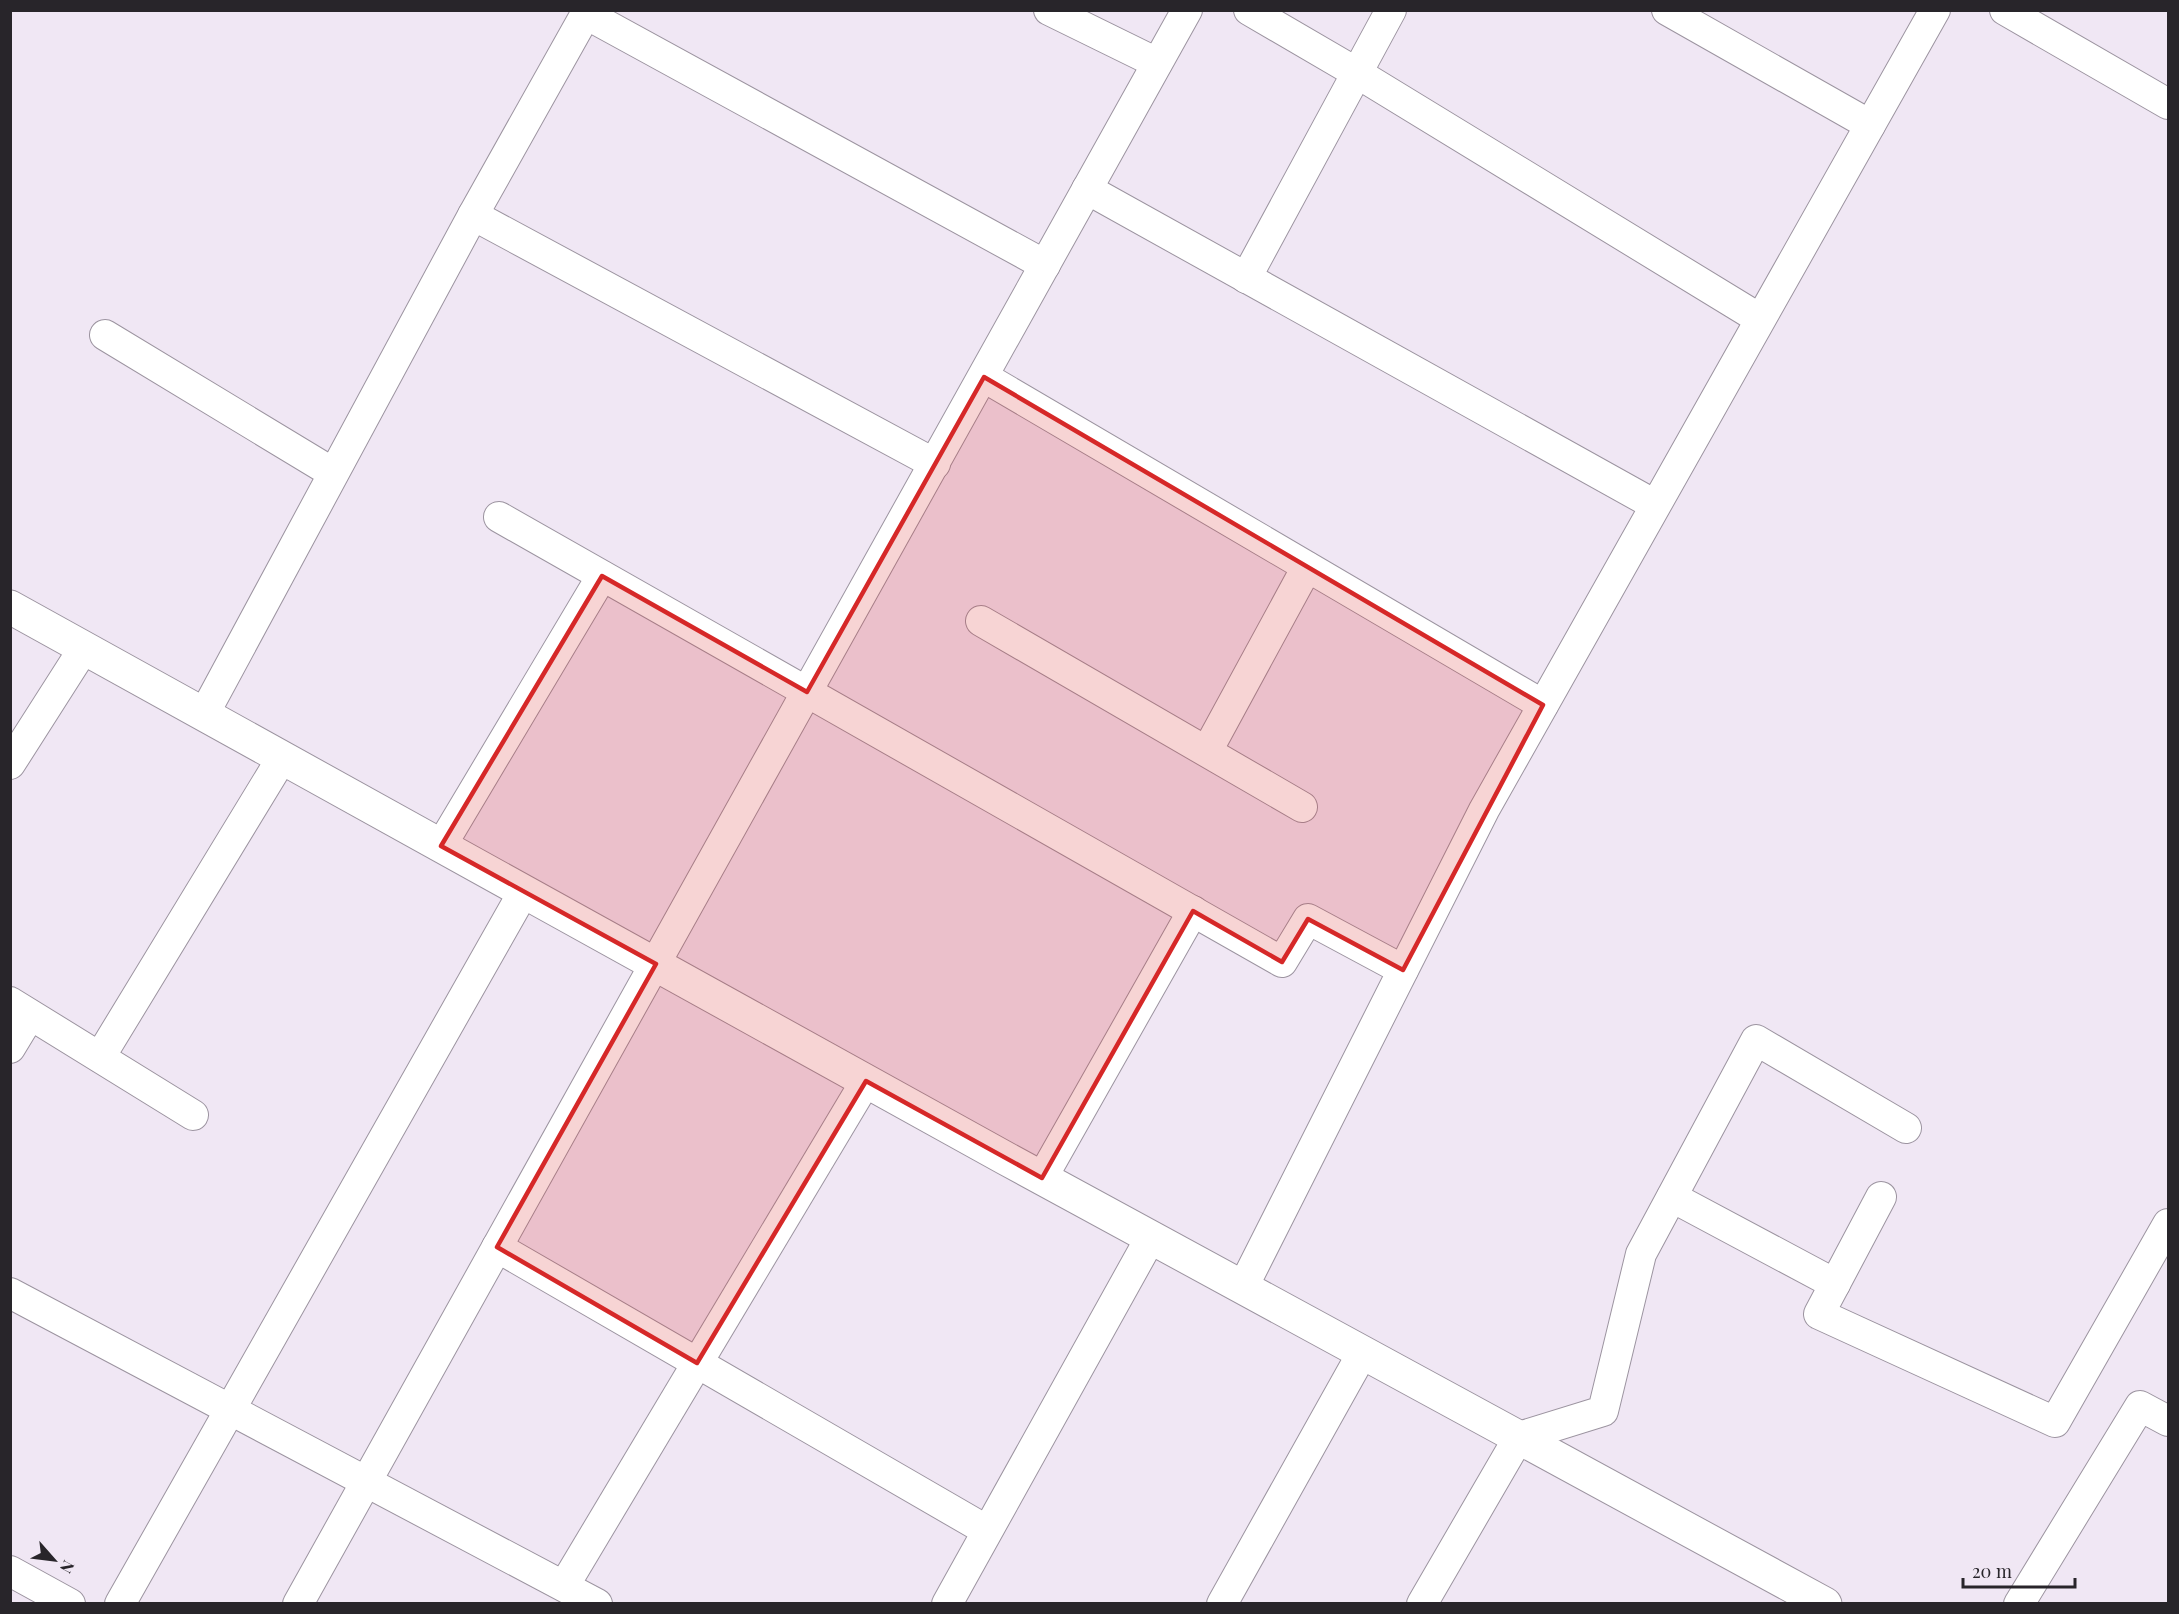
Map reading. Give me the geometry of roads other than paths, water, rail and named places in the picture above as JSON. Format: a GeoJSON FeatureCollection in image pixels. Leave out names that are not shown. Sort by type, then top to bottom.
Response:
{"type":"FeatureCollection","features":[{"type":"Feature","properties":{"kind":"street"},"geometry":{"type":"LineString","coordinates":[[1049,10],[1157,63]]}},
{"type":"Feature","properties":{"kind":"street"},"geometry":{"type":"LineString","coordinates":[[298,1604],[1186,10]]}},
{"type":"Feature","properties":{"kind":"street"},"geometry":{"type":"LineString","coordinates":[[1249,10],[1357,73],[1760,319]]}},
{"type":"Feature","properties":{"kind":"street"},"geometry":{"type":"LineString","coordinates":[[1246,278],[1391,10]]}},
{"type":"Feature","properties":{"kind":"street"},"geometry":{"type":"LineString","coordinates":[[1667,10],[1870,125]]}},
{"type":"Feature","properties":{"kind":"street"},"geometry":{"type":"LineString","coordinates":[[1243,1287],[1484,810],[1935,10]]}},
{"type":"Feature","properties":{"kind":"street"},"geometry":{"type":"LineString","coordinates":[[2005,10],[2169,104]]}},
{"type":"Feature","properties":{"kind":"street"},"geometry":{"type":"LineString","coordinates":[[204,714],[473,215],[587,12],[1045,265]]}},
{"type":"Feature","properties":{"kind":"street"},"geometry":{"type":"LineString","coordinates":[[1087,189],[1655,506]]}},
{"type":"Feature","properties":{"kind":"street"},"geometry":{"type":"LineString","coordinates":[[473,215],[935,464]]}},
{"type":"Feature","properties":{"kind":"street"},"geometry":{"type":"LineString","coordinates":[[105,335],[333,473]]}},
{"type":"Feature","properties":{"kind":"street"},"geometry":{"type":"LineString","coordinates":[[984,376],[1543,705]]}},
{"type":"Feature","properties":{"kind":"street"},"geometry":{"type":"LineString","coordinates":[[499,517],[1282,962],[1308,919],[1403,970]]}},
{"type":"Feature","properties":{"kind":"street"},"geometry":{"type":"LineString","coordinates":[[1207,751],[1306,567]]}},
{"type":"Feature","properties":{"kind":"street"},"geometry":{"type":"LineString","coordinates":[[441,846],[602,576]]}},
{"type":"Feature","properties":{"kind":"street"},"geometry":{"type":"LineString","coordinates":[[10,607],[1042,1178],[1825,1604]]}},
{"type":"Feature","properties":{"kind":"street"},"geometry":{"type":"LineString","coordinates":[[981,621],[1302,807]]}},
{"type":"Feature","properties":{"kind":"street"},"geometry":{"type":"LineString","coordinates":[[10,764],[84,648]]}},
{"type":"Feature","properties":{"kind":"street"},"geometry":{"type":"LineString","coordinates":[[100,1057],[282,758]]}},
{"type":"Feature","properties":{"kind":"street"},"geometry":{"type":"LineString","coordinates":[[120,1604],[524,891]]}},
{"type":"Feature","properties":{"kind":"street"},"geometry":{"type":"LineString","coordinates":[[1042,1178],[1193,911]]}},
{"type":"Feature","properties":{"kind":"street"},"geometry":{"type":"LineString","coordinates":[[10,1048],[20,1009],[193,1115]]}},
{"type":"Feature","properties":{"kind":"street"},"geometry":{"type":"LineString","coordinates":[[1422,1604],[1519,1437],[1603,1410],[1641,1254],[1756,1040],[1906,1128]]}},
{"type":"Feature","properties":{"kind":"street"},"geometry":{"type":"LineString","coordinates":[[564,1586],[866,1081]]}},
{"type":"Feature","properties":{"kind":"street"},"geometry":{"type":"LineString","coordinates":[[1672,1197],[1834,1284]]}},
{"type":"Feature","properties":{"kind":"street"},"geometry":{"type":"LineString","coordinates":[[1881,1197],[1819,1314],[2055,1422],[2169,1224]]}},
{"type":"Feature","properties":{"kind":"street"},"geometry":{"type":"LineString","coordinates":[[946,1604],[1151,1237]]}},
{"type":"Feature","properties":{"kind":"street"},"geometry":{"type":"LineString","coordinates":[[497,1247],[986,1530]]}},
{"type":"Feature","properties":{"kind":"street"},"geometry":{"type":"LineString","coordinates":[[10,1293],[597,1604]]}},
{"type":"Feature","properties":{"kind":"street"},"geometry":{"type":"LineString","coordinates":[[1222,1604],[1363,1352]]}},
{"type":"Feature","properties":{"kind":"street"},"geometry":{"type":"LineString","coordinates":[[2019,1604],[2140,1406],[2169,1421]]}},
{"type":"Feature","properties":{"kind":"street"},"geometry":{"type":"LineString","coordinates":[[10,1570],[70,1604]]}}]}
